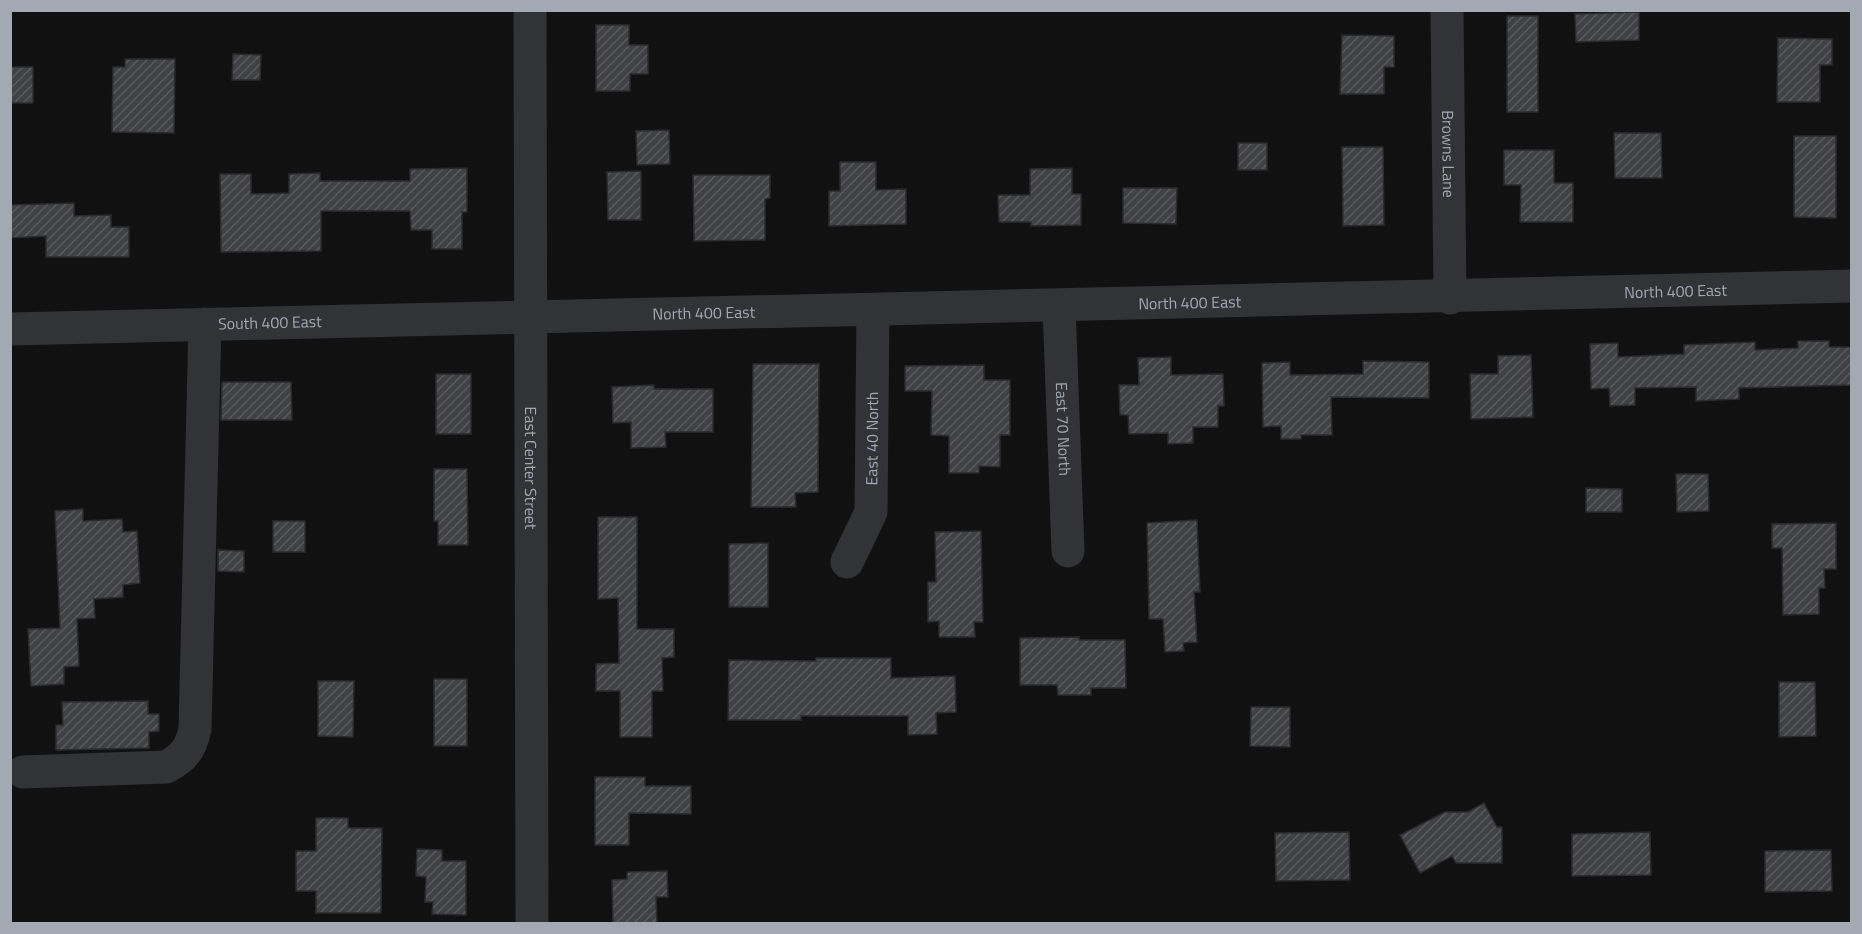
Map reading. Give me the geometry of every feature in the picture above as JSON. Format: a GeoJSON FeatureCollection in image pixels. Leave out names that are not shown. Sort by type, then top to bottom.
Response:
{"type":"FeatureCollection","features":[{"type":"Feature","properties":{"kind":"street","name":"East Center Street"},"geometry":{"type":"LineString","coordinates":[[530,10],[532,924]]}},
{"type":"Feature","properties":{"kind":"street","name":"Browns Lane"},"geometry":{"type":"LineString","coordinates":[[1447,10],[1450,298]]}},
{"type":"Feature","properties":{"kind":"street","name":"North 400 East"},"geometry":{"type":"LineString","coordinates":[[530,315],[1450,298],[1851,286]]}},
{"type":"Feature","properties":{"kind":"street","name":"East 70 North"},"geometry":{"type":"LineString","coordinates":[[1059,306],[1068,551]]}},
{"type":"Feature","properties":{"kind":"street","name":"East 40 North"},"geometry":{"type":"LineString","coordinates":[[847,562],[871,512],[873,310]]}},
{"type":"Feature","properties":{"kind":"street","name":"South 400 East"},"geometry":{"type":"LineString","coordinates":[[10,329],[530,315]]}},
{"type":"Feature","properties":{"kind":"street"},"geometry":{"type":"LineString","coordinates":[[23,772],[166,767],[177,761],[192,742],[195,729],[206,324]]}},
{"type":"Feature","properties":{"kind":"building"},"geometry":{"type":"Polygon","coordinates":[[[1639,12],[1639,40],[1576,42],[1575,14],[1639,12]]]}},
{"type":"Feature","properties":{"kind":"building"},"geometry":{"type":"Polygon","coordinates":[[[1507,16],[1538,16],[1538,112],[1507,112],[1507,16]]]}},
{"type":"Feature","properties":{"kind":"building"},"geometry":{"type":"Polygon","coordinates":[[[596,25],[629,25],[629,45],[648,45],[648,74],[630,74],[630,91],[596,91],[596,25]]]}},
{"type":"Feature","properties":{"kind":"building"},"geometry":{"type":"Polygon","coordinates":[[[1342,35],[1394,36],[1394,67],[1384,67],[1384,94],[1340,94],[1342,35]]]}},
{"type":"Feature","properties":{"kind":"building"},"geometry":{"type":"Polygon","coordinates":[[[1778,38],[1832,39],[1832,65],[1820,65],[1820,102],[1777,102],[1778,38]]]}},
{"type":"Feature","properties":{"kind":"building"},"geometry":{"type":"Polygon","coordinates":[[[233,54],[261,55],[260,80],[232,80],[233,54]]]}},
{"type":"Feature","properties":{"kind":"building"},"geometry":{"type":"Polygon","coordinates":[[[125,59],[175,59],[174,133],[112,132],[113,67],[125,67],[125,59]]]}},
{"type":"Feature","properties":{"kind":"building"},"geometry":{"type":"Polygon","coordinates":[[[10,67],[33,67],[33,103],[10,103],[10,67]]]}},
{"type":"Feature","properties":{"kind":"building"},"geometry":{"type":"Polygon","coordinates":[[[669,130],[670,164],[637,165],[636,131],[669,130]]]}},
{"type":"Feature","properties":{"kind":"building"},"geometry":{"type":"Polygon","coordinates":[[[1614,133],[1661,133],[1662,178],[1615,178],[1614,133]]]}},
{"type":"Feature","properties":{"kind":"building"},"geometry":{"type":"Polygon","coordinates":[[[1794,136],[1836,136],[1836,218],[1794,217],[1794,136]]]}},
{"type":"Feature","properties":{"kind":"building"},"geometry":{"type":"Polygon","coordinates":[[[1238,143],[1267,143],[1267,170],[1238,170],[1238,143]]]}},
{"type":"Feature","properties":{"kind":"building"},"geometry":{"type":"Polygon","coordinates":[[[1342,147],[1383,147],[1384,225],[1343,226],[1342,147]]]}},
{"type":"Feature","properties":{"kind":"building"},"geometry":{"type":"Polygon","coordinates":[[[1504,150],[1554,150],[1554,183],[1573,183],[1573,222],[1520,222],[1521,185],[1504,185],[1504,150]]]}},
{"type":"Feature","properties":{"kind":"building"},"geometry":{"type":"Polygon","coordinates":[[[840,162],[876,162],[876,190],[906,189],[906,224],[829,226],[829,191],[840,191],[840,162]]]}},
{"type":"Feature","properties":{"kind":"building"},"geometry":{"type":"Polygon","coordinates":[[[467,168],[467,212],[462,212],[462,249],[432,249],[432,230],[411,230],[410,211],[321,211],[321,251],[221,252],[220,174],[251,174],[251,194],[289,193],[289,174],[320,173],[320,181],[410,181],[410,169],[467,168]]]}},
{"type":"Feature","properties":{"kind":"building"},"geometry":{"type":"Polygon","coordinates":[[[1072,168],[1072,194],[1081,194],[1081,225],[1031,226],[1031,222],[999,222],[998,195],[1030,195],[1030,169],[1072,168]]]}},
{"type":"Feature","properties":{"kind":"building"},"geometry":{"type":"Polygon","coordinates":[[[641,171],[641,220],[608,220],[607,172],[641,171]]]}},
{"type":"Feature","properties":{"kind":"building"},"geometry":{"type":"Polygon","coordinates":[[[693,175],[770,175],[770,198],[765,199],[765,240],[694,241],[693,175]]]}},
{"type":"Feature","properties":{"kind":"building"},"geometry":{"type":"Polygon","coordinates":[[[1123,188],[1177,188],[1176,224],[1123,223],[1123,188]]]}},
{"type":"Feature","properties":{"kind":"building"},"geometry":{"type":"Polygon","coordinates":[[[74,203],[74,216],[111,215],[111,227],[129,227],[129,257],[46,257],[46,236],[10,238],[10,205],[74,203]]]}},
{"type":"Feature","properties":{"kind":"building"},"geometry":{"type":"Polygon","coordinates":[[[1798,341],[1829,341],[1829,347],[1851,347],[1851,385],[1739,388],[1739,399],[1696,401],[1696,387],[1635,388],[1635,405],[1610,406],[1609,388],[1591,389],[1590,344],[1618,343],[1618,357],[1684,354],[1684,345],[1755,342],[1755,350],[1798,348],[1798,341]]]}},
{"type":"Feature","properties":{"kind":"building"},"geometry":{"type":"Polygon","coordinates":[[[1531,355],[1533,417],[1471,419],[1470,374],[1498,374],[1498,356],[1531,355]]]}},
{"type":"Feature","properties":{"kind":"building"},"geometry":{"type":"Polygon","coordinates":[[[1171,357],[1171,375],[1223,374],[1224,406],[1218,406],[1218,427],[1193,427],[1193,443],[1168,444],[1168,433],[1129,434],[1128,415],[1120,415],[1119,385],[1139,385],[1138,358],[1171,357]]]}},
{"type":"Feature","properties":{"kind":"building"},"geometry":{"type":"Polygon","coordinates":[[[1363,361],[1429,362],[1429,398],[1331,397],[1332,435],[1301,435],[1301,439],[1281,439],[1281,426],[1263,427],[1262,363],[1290,362],[1290,375],[1363,374],[1363,361]]]}},
{"type":"Feature","properties":{"kind":"building"},"geometry":{"type":"Polygon","coordinates":[[[753,364],[819,364],[818,492],[795,493],[796,507],[751,507],[753,364]]]}},
{"type":"Feature","properties":{"kind":"building"},"geometry":{"type":"Polygon","coordinates":[[[984,365],[984,380],[1010,380],[1010,435],[1000,435],[1000,467],[979,466],[979,473],[949,473],[949,436],[931,435],[932,391],[905,391],[905,366],[984,365]]]}},
{"type":"Feature","properties":{"kind":"building"},"geometry":{"type":"Polygon","coordinates":[[[436,374],[471,374],[471,434],[436,434],[436,374]]]}},
{"type":"Feature","properties":{"kind":"building"},"geometry":{"type":"Polygon","coordinates":[[[222,382],[291,382],[292,420],[221,420],[222,382]]]}},
{"type":"Feature","properties":{"kind":"building"},"geometry":{"type":"Polygon","coordinates":[[[654,385],[654,389],[713,389],[713,432],[665,432],[666,447],[631,448],[631,422],[613,423],[612,387],[654,385]]]}},
{"type":"Feature","properties":{"kind":"building"},"geometry":{"type":"Polygon","coordinates":[[[434,469],[467,469],[468,545],[438,545],[438,521],[434,521],[434,469]]]}},
{"type":"Feature","properties":{"kind":"building"},"geometry":{"type":"Polygon","coordinates":[[[1676,474],[1708,474],[1709,511],[1677,512],[1676,474]]]}},
{"type":"Feature","properties":{"kind":"building"},"geometry":{"type":"Polygon","coordinates":[[[1586,488],[1622,489],[1622,512],[1586,512],[1586,488]]]}},
{"type":"Feature","properties":{"kind":"building"},"geometry":{"type":"Polygon","coordinates":[[[83,509],[83,521],[122,519],[123,532],[137,531],[140,583],[123,585],[123,597],[94,599],[95,618],[77,619],[79,666],[64,667],[64,684],[31,686],[28,629],[60,628],[55,511],[83,509]]]}},
{"type":"Feature","properties":{"kind":"building"},"geometry":{"type":"Polygon","coordinates":[[[598,517],[637,517],[637,629],[674,629],[674,657],[662,658],[663,691],[652,691],[652,737],[620,737],[620,691],[596,691],[596,664],[619,663],[618,598],[598,599],[598,517]]]}},
{"type":"Feature","properties":{"kind":"building"},"geometry":{"type":"Polygon","coordinates":[[[1197,520],[1200,592],[1194,592],[1197,642],[1183,643],[1184,651],[1165,652],[1163,619],[1149,619],[1147,523],[1197,520]]]}},
{"type":"Feature","properties":{"kind":"building"},"geometry":{"type":"Polygon","coordinates":[[[273,521],[305,521],[305,552],[273,552],[273,521]]]}},
{"type":"Feature","properties":{"kind":"building"},"geometry":{"type":"Polygon","coordinates":[[[1836,523],[1836,569],[1824,569],[1825,588],[1819,588],[1819,614],[1783,615],[1782,548],[1772,548],[1772,524],[1836,523]]]}},
{"type":"Feature","properties":{"kind":"building"},"geometry":{"type":"Polygon","coordinates":[[[981,531],[983,622],[974,622],[975,637],[939,637],[939,621],[928,622],[928,582],[936,582],[935,532],[981,531]]]}},
{"type":"Feature","properties":{"kind":"building"},"geometry":{"type":"Polygon","coordinates":[[[768,543],[768,607],[729,607],[729,544],[768,543]]]}},
{"type":"Feature","properties":{"kind":"building"},"geometry":{"type":"Polygon","coordinates":[[[218,550],[244,551],[244,572],[218,571],[218,550]]]}},
{"type":"Feature","properties":{"kind":"building"},"geometry":{"type":"Polygon","coordinates":[[[1079,637],[1079,640],[1125,640],[1126,688],[1091,688],[1091,695],[1058,695],[1057,685],[1020,685],[1020,638],[1079,637]]]}},
{"type":"Feature","properties":{"kind":"building"},"geometry":{"type":"Polygon","coordinates":[[[816,658],[891,658],[891,678],[955,676],[956,712],[936,713],[937,734],[908,735],[908,716],[801,716],[801,720],[728,720],[729,660],[816,661],[816,658]]]}},
{"type":"Feature","properties":{"kind":"building"},"geometry":{"type":"Polygon","coordinates":[[[434,679],[467,679],[467,746],[434,746],[434,679]]]}},
{"type":"Feature","properties":{"kind":"building"},"geometry":{"type":"Polygon","coordinates":[[[318,681],[354,681],[353,737],[318,736],[318,681]]]}},
{"type":"Feature","properties":{"kind":"building"},"geometry":{"type":"Polygon","coordinates":[[[1779,682],[1815,682],[1816,736],[1779,737],[1779,682]]]}},
{"type":"Feature","properties":{"kind":"building"},"geometry":{"type":"Polygon","coordinates":[[[148,701],[148,714],[159,714],[159,731],[149,732],[149,748],[56,750],[56,725],[63,725],[62,702],[148,701]]]}},
{"type":"Feature","properties":{"kind":"building"},"geometry":{"type":"Polygon","coordinates":[[[1251,707],[1290,707],[1290,747],[1250,746],[1251,707]]]}},
{"type":"Feature","properties":{"kind":"building"},"geometry":{"type":"Polygon","coordinates":[[[595,777],[645,777],[645,786],[691,786],[691,814],[629,813],[629,845],[595,845],[595,777]]]}},
{"type":"Feature","properties":{"kind":"building"},"geometry":{"type":"Polygon","coordinates":[[[1484,803],[1497,827],[1502,827],[1502,863],[1456,863],[1452,856],[1420,873],[1400,835],[1445,812],[1468,812],[1484,803]]]}},
{"type":"Feature","properties":{"kind":"building"},"geometry":{"type":"Polygon","coordinates":[[[316,818],[348,818],[348,828],[382,828],[381,913],[316,913],[316,891],[296,891],[296,851],[316,851],[316,818]]]}},
{"type":"Feature","properties":{"kind":"building"},"geometry":{"type":"Polygon","coordinates":[[[1349,832],[1350,880],[1276,881],[1275,833],[1349,832]]]}},
{"type":"Feature","properties":{"kind":"building"},"geometry":{"type":"Polygon","coordinates":[[[1650,832],[1651,875],[1572,876],[1572,834],[1650,832]]]}},
{"type":"Feature","properties":{"kind":"building"},"geometry":{"type":"Polygon","coordinates":[[[417,849],[442,850],[442,861],[466,861],[466,915],[432,914],[433,902],[425,902],[426,877],[416,876],[417,849]]]}},
{"type":"Feature","properties":{"kind":"building"},"geometry":{"type":"Polygon","coordinates":[[[1831,850],[1832,891],[1765,892],[1765,851],[1831,850]]]}},
{"type":"Feature","properties":{"kind":"building"},"geometry":{"type":"Polygon","coordinates":[[[667,871],[668,897],[656,897],[657,924],[613,924],[612,880],[627,879],[627,872],[667,871]]]}}]}
